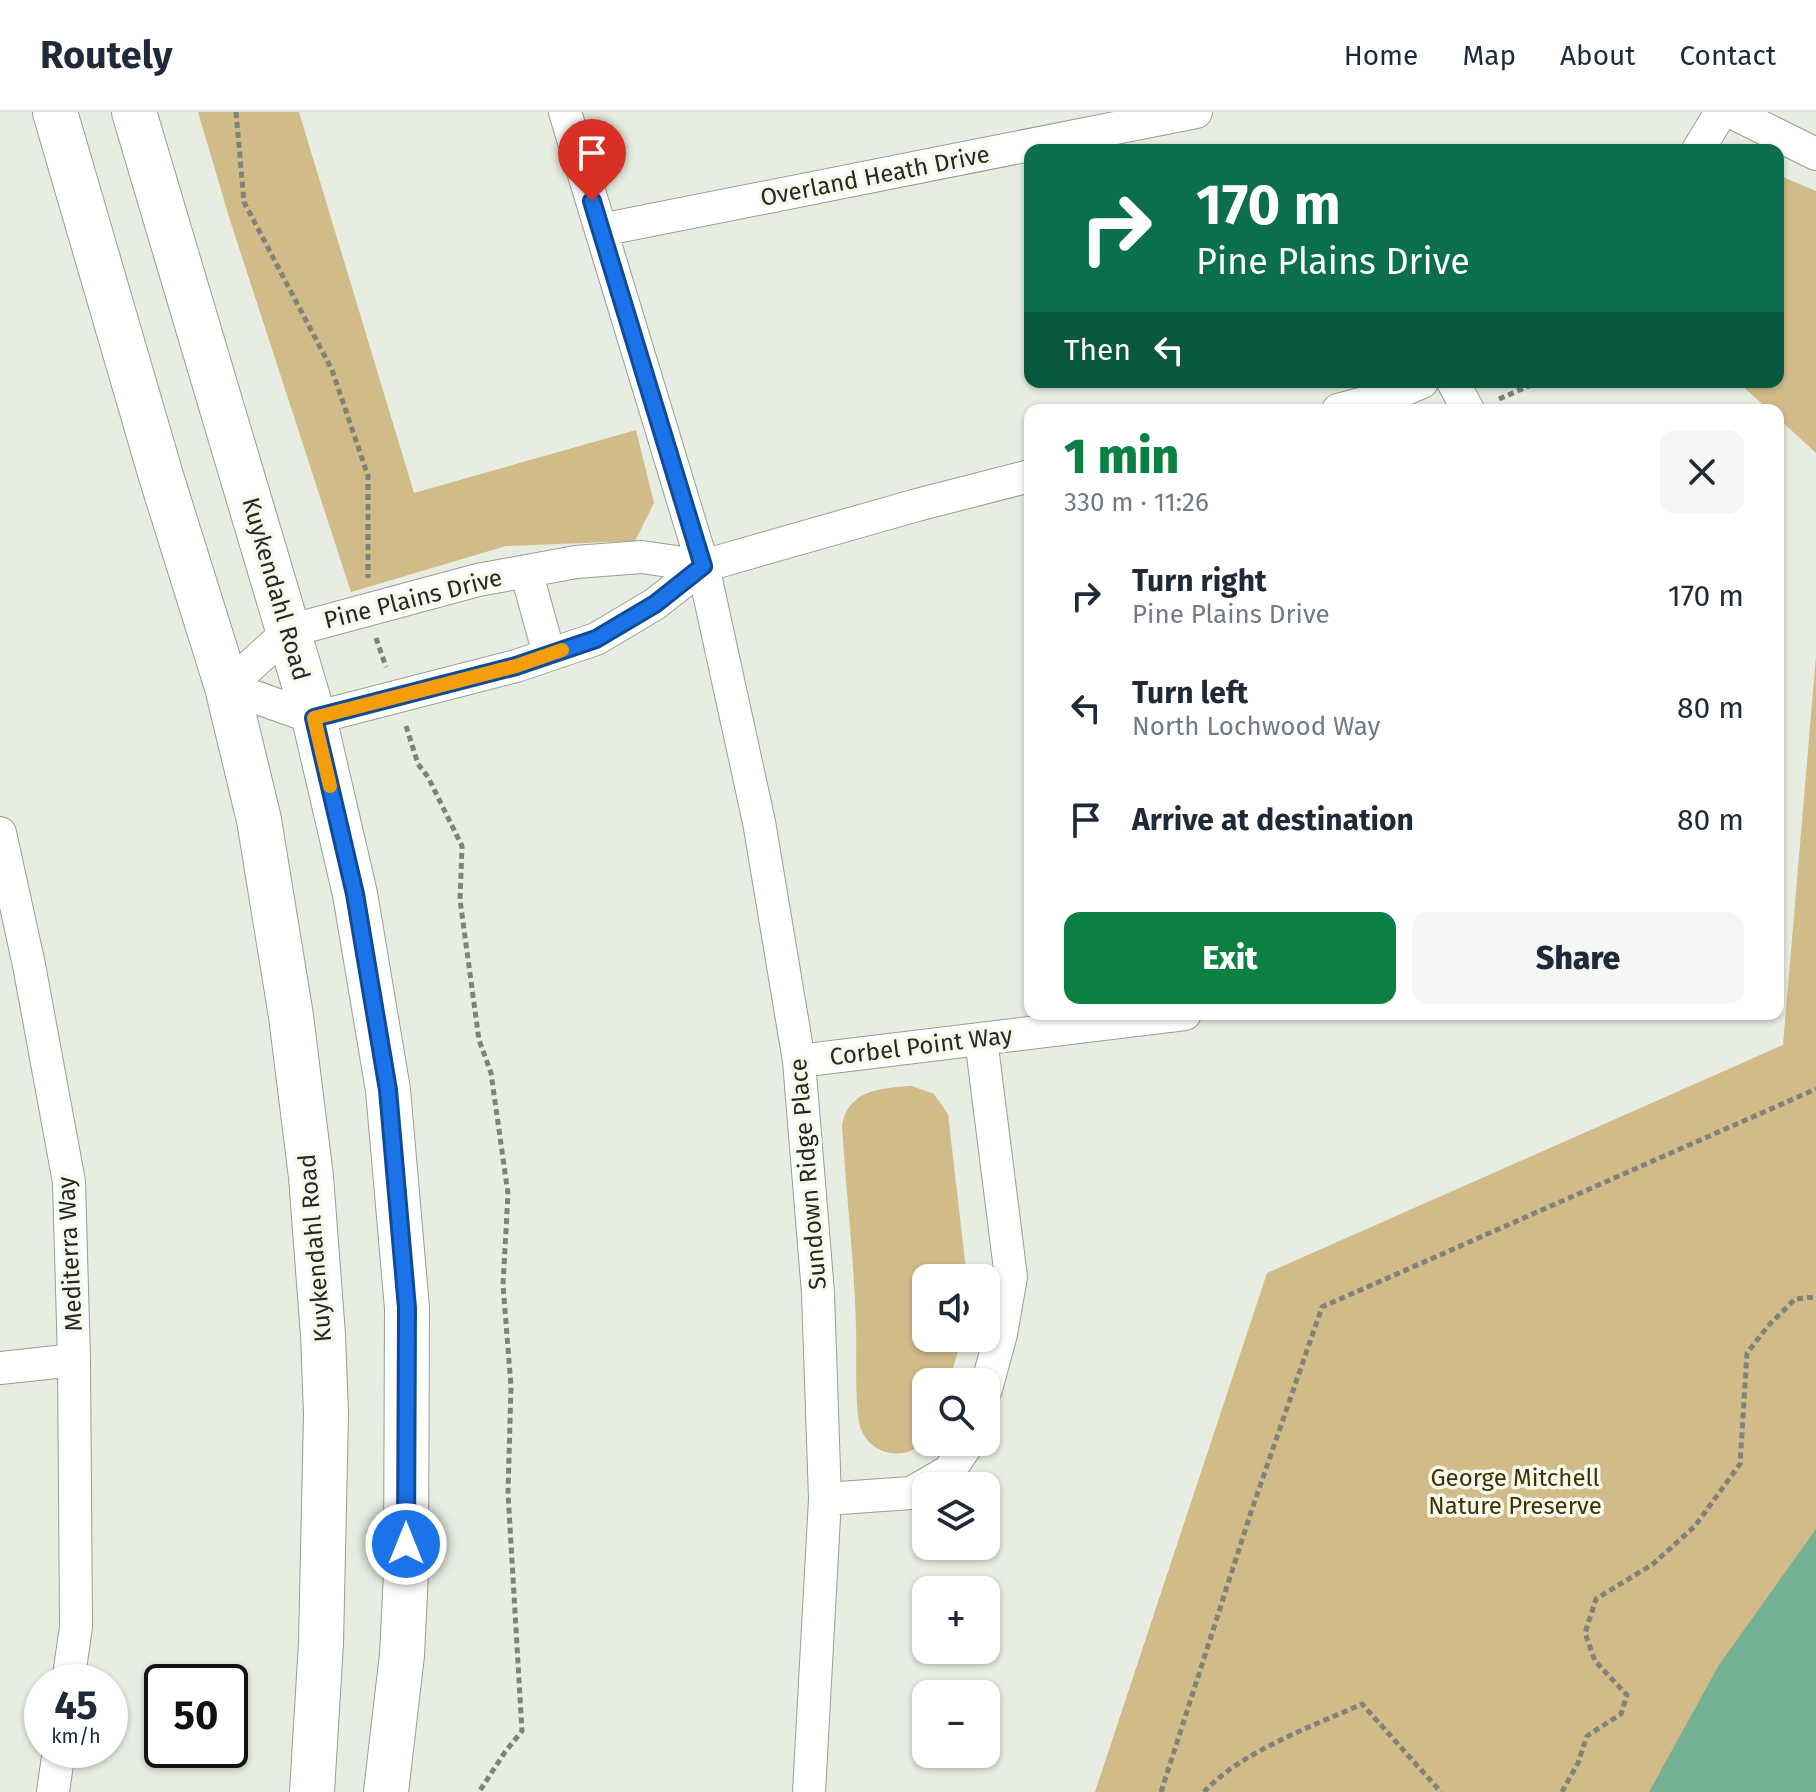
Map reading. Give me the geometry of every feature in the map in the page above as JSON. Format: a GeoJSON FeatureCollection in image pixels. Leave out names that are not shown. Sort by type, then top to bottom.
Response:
{"type":"FeatureCollection","features":[{"type":"Feature","properties":{"kind":"main road","name":"Kuykendahl Road"},"geometry":{"type":"LineString","coordinates":[[55,112],[161,476],[227,687],[262,835],[291,1016],[311,1177],[326,1414],[321,1643],[312,1792]]}},
{"type":"Feature","properties":{"kind":"main road","name":"Kuykendahl Road"},"geometry":{"type":"LineString","coordinates":[[134,112],[314,718],[355,894],[388,1090],[407,1308],[406,1573],[402,1655],[386,1792]]}},
{"type":"Feature","properties":{"kind":"street","name":"Sundown Ridge Place"},"geometry":{"type":"LineString","coordinates":[[565,112],[703,566],[759,822],[799,1061],[818,1293],[825,1499],[809,1792]]}},
{"type":"Feature","properties":{"kind":"street","name":"Overland Heath Drive"},"geometry":{"type":"LineString","coordinates":[[601,230],[1064,125],[1196,112]]}},
{"type":"Feature","properties":{"kind":"street"},"geometry":{"type":"LineString","coordinates":[[1702,144],[1721,112]]}},
{"type":"Feature","properties":{"kind":"street"},"geometry":{"type":"LineString","coordinates":[[1731,112],[1816,154]]}},
{"type":"Feature","properties":{"kind":"street"},"geometry":{"type":"LineString","coordinates":[[1361,404],[1408,388]]}},
{"type":"Feature","properties":{"kind":"street"},"geometry":{"type":"LineString","coordinates":[[1459,388],[1476,404]]}},
{"type":"Feature","properties":{"kind":"street","name":"Pine Plains Drive"},"geometry":{"type":"LineString","coordinates":[[314,718],[516,666],[596,639],[655,604],[703,566],[1024,478]]}},
{"type":"Feature","properties":{"kind":"street","name":"Pine Plains Drive"},"geometry":{"type":"LineString","coordinates":[[227,687],[289,631],[478,580],[576,562],[642,557],[703,566]]}},
{"type":"Feature","properties":{"kind":"street"},"geometry":{"type":"LineString","coordinates":[[526,571],[549,654]]}},
{"type":"Feature","properties":{"kind":"street"},"geometry":{"type":"LineString","coordinates":[[227,687],[314,718]]}},
{"type":"Feature","properties":{"kind":"street","name":"Mediterra Way"},"geometry":{"type":"LineString","coordinates":[[0,833],[15,967],[69,1182],[76,1627],[71,1664]]}},
{"type":"Feature","properties":{"kind":"street","name":"Corbel Point Way"},"geometry":{"type":"LineString","coordinates":[[799,1061],[1136,1020]]}},
{"type":"Feature","properties":{"kind":"street"},"geometry":{"type":"LineString","coordinates":[[981,1039],[1011,1277],[992,1368]]}},
{"type":"Feature","properties":{"kind":"street"},"geometry":{"type":"LineString","coordinates":[[0,1368],[74,1360]]}},
{"type":"Feature","properties":{"kind":"street"},"geometry":{"type":"LineString","coordinates":[[825,1499],[911,1493],[949,1471],[959,1456]]}},
{"type":"Feature","properties":{"kind":"street"},"geometry":{"type":"LineString","coordinates":[[53,1792],[56,1768]]}},
{"type":"Feature","properties":{"kind":"path"},"geometry":{"type":"LineString","coordinates":[[236,112],[244,202],[332,370],[368,476],[367,610],[418,764],[428,777],[462,846],[462,916],[479,1040],[491,1073],[508,1194],[503,1285],[511,1386],[508,1493],[522,1731],[479,1792]]}},
{"type":"Feature","properties":{"kind":"path"},"geometry":{"type":"LineString","coordinates":[[1484,404],[1529,388]]}},
{"type":"Feature","properties":{"kind":"path"},"geometry":{"type":"LineString","coordinates":[[1161,1792],[1251,1512],[1322,1307],[1816,1089]]}},
{"type":"Feature","properties":{"kind":"path"},"geometry":{"type":"LineString","coordinates":[[1562,1792],[1578,1763],[1587,1736],[1621,1714],[1627,1695],[1595,1661],[1585,1633],[1596,1599],[1653,1564],[1695,1526],[1719,1494],[1740,1464],[1747,1353],[1795,1299],[1816,1297]]}},
{"type":"Feature","properties":{"kind":"path"},"geometry":{"type":"LineString","coordinates":[[1204,1792],[1215,1780],[1274,1744],[1362,1704],[1441,1792]]}},
{"type":"Feature","properties":{"kind":"green space"},"geometry":{"type":"Polygon","coordinates":[[[198,112],[299,112],[414,493],[636,430],[654,503],[635,541],[506,546],[351,592],[198,112]]]}},
{"type":"Feature","properties":{"kind":"green space"},"geometry":{"type":"Polygon","coordinates":[[[1784,178],[1816,191],[1816,453],[1784,424],[1784,404],[1762,404],[1745,388],[1784,388],[1784,178]]]}},
{"type":"Feature","properties":{"kind":"green space","name":"George Mitchell Nature Preserve"},"geometry":{"type":"Polygon","coordinates":[[[1816,656],[1816,1792],[1095,1792],[1267,1273],[1783,1045],[1816,656]]]}},
{"type":"Feature","properties":{"kind":"green space"},"geometry":{"type":"Polygon","coordinates":[[[912,1086],[934,1094],[948,1114],[965,1264],[912,1264],[912,1352],[958,1352],[953,1368],[912,1368],[912,1450],[900,1453],[890,1453],[873,1446],[861,1429],[859,1420],[855,1301],[842,1125],[846,1113],[859,1097],[889,1088],[912,1086]]]}},
{"type":"Feature","properties":{"kind":"shaded area"},"geometry":{"type":"Polygon","coordinates":[[[1816,1529],[1816,1792],[1649,1792],[1719,1665],[1816,1529]]]}},
{"type":"Feature","properties":{"kind":"slow traffic"},"geometry":{"type":"LineString","coordinates":[[330,786],[314,718],[516,666],[562,650]]}},
{"type":"Feature","properties":{"kind":"route"},"geometry":{"type":"LineString","coordinates":[[406,1544],[407,1308],[388,1090],[355,894],[314,718],[516,666],[596,639],[655,604],[703,566],[592,201]]}}]}
